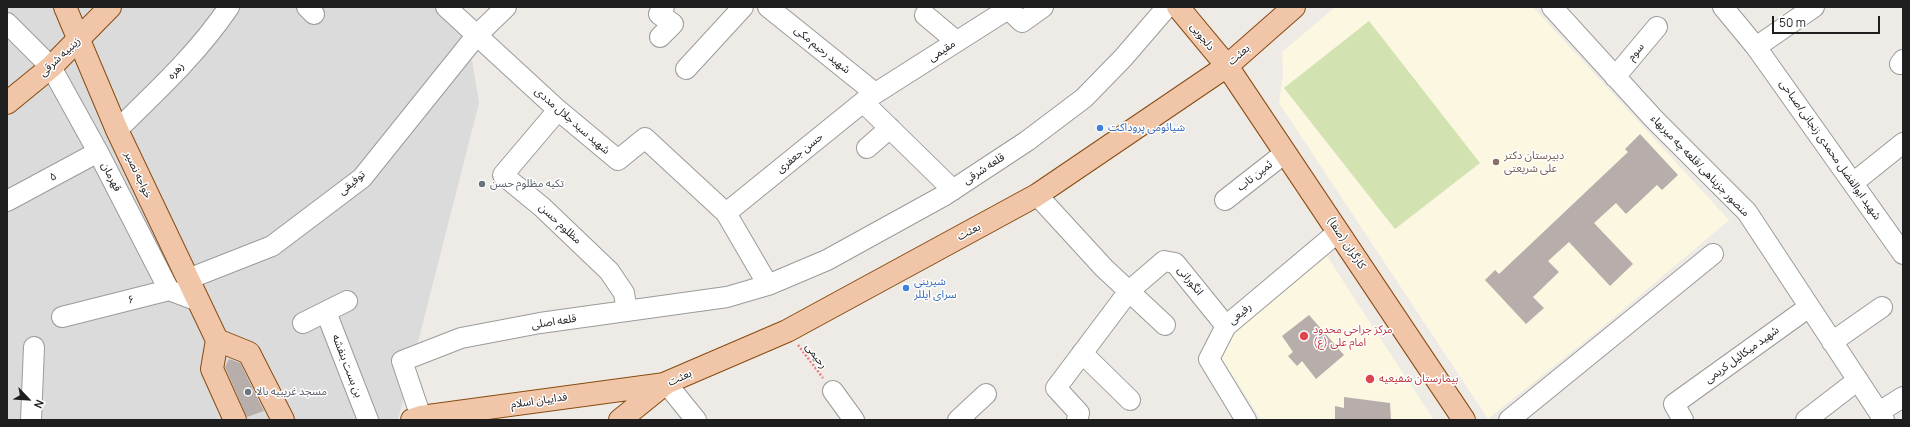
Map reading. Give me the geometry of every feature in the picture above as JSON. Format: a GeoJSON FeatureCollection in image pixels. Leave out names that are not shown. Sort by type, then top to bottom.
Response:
{"type":"FeatureCollection","features":[{"type":"Feature","properties":{"kind":"main road","name":"خواجه نصیر"},"geometry":{"type":"LineString","coordinates":[[65,7],[117,130],[217,340]]}},
{"type":"Feature","properties":{"kind":"main road","name":"زینبیه شرقی"},"geometry":{"type":"LineString","coordinates":[[7,103],[51,67],[80,40],[110,7]]}},
{"type":"Feature","properties":{"kind":"main road","name":"دلجویی"},"geometry":{"type":"LineString","coordinates":[[1178,7],[1226,66]]}},
{"type":"Feature","properties":{"kind":"main road","name":"بعثت"},"geometry":{"type":"LineString","coordinates":[[620,420],[666,384],[787,331],[1037,196],[1226,66],[1294,7]]}},
{"type":"Feature","properties":{"kind":"main road","name":"کارگران (صفا)"},"geometry":{"type":"LineString","coordinates":[[1226,66],[1464,420]]}},
{"type":"Feature","properties":{"kind":"main road"},"geometry":{"type":"LineString","coordinates":[[235,420],[212,369],[217,340],[249,353],[283,420]]}},
{"type":"Feature","properties":{"kind":"main road","name":"فداییان اسلام"},"geometry":{"type":"LineString","coordinates":[[416,419],[666,384]]}},
{"type":"Feature","properties":{"kind":"street","name":"زهره"},"geometry":{"type":"LineString","coordinates":[[117,130],[165,83],[214,30],[229,7]]}},
{"type":"Feature","properties":{"kind":"street","name":"شهید سید جلال مددی"},"geometry":{"type":"LineString","coordinates":[[446,7],[558,110],[618,160],[645,138],[726,213],[768,285]]}},
{"type":"Feature","properties":{"kind":"street","name":"توفیقی"},"geometry":{"type":"LineString","coordinates":[[188,279],[272,246],[362,178],[476,36],[506,7]]}},
{"type":"Feature","properties":{"kind":"street"},"geometry":{"type":"LineString","coordinates":[[660,37],[673,24],[659,14],[664,7]]}},
{"type":"Feature","properties":{"kind":"street"},"geometry":{"type":"LineString","coordinates":[[686,69],[743,7]]}},
{"type":"Feature","properties":{"kind":"street","name":"شهید رحیم مکی"},"geometry":{"type":"LineString","coordinates":[[768,7],[869,98],[890,128],[953,190]]}},
{"type":"Feature","properties":{"kind":"street"},"geometry":{"type":"LineString","coordinates":[[1007,8],[1022,22],[1043,7]]}},
{"type":"Feature","properties":{"kind":"street","name":"قلعه شرقی"},"geometry":{"type":"LineString","coordinates":[[768,285],[827,260],[953,190],[1027,141],[1084,98],[1123,58],[1167,7]]}},
{"type":"Feature","properties":{"kind":"street","name":"منصور جزپناهی/قلعه چه میربهاء"},"geometry":{"type":"LineString","coordinates":[[1552,7],[1654,119],[1747,212],[1881,416]]}},
{"type":"Feature","properties":{"kind":"street","name":"شهید ابوالفضل محمدی زنجانی/صباحی"},"geometry":{"type":"LineString","coordinates":[[1723,7],[1756,47],[1903,254]]}},
{"type":"Feature","properties":{"kind":"street"},"geometry":{"type":"LineString","coordinates":[[1756,47],[1814,7]]}},
{"type":"Feature","properties":{"kind":"street","name":"مقیمی"},"geometry":{"type":"LineString","coordinates":[[869,98],[1007,8]]}},
{"type":"Feature","properties":{"kind":"street"},"geometry":{"type":"LineString","coordinates":[[925,15],[956,42]]}},
{"type":"Feature","properties":{"kind":"street","name":"قهرمان"},"geometry":{"type":"LineString","coordinates":[[7,23],[51,67],[98,152],[169,290]]}},
{"type":"Feature","properties":{"kind":"street","name":"سوم"},"geometry":{"type":"LineString","coordinates":[[1615,77],[1657,27]]}},
{"type":"Feature","properties":{"kind":"street","name":"حسن جعفری"},"geometry":{"type":"LineString","coordinates":[[726,213],[869,98]]}},
{"type":"Feature","properties":{"kind":"street","name":"مظلوم حسن"},"geometry":{"type":"LineString","coordinates":[[558,110],[503,175],[542,207],[609,271],[624,293],[627,311]]}},
{"type":"Feature","properties":{"kind":"street"},"geometry":{"type":"LineString","coordinates":[[867,148],[890,128]]}},
{"type":"Feature","properties":{"kind":"street"},"geometry":{"type":"LineString","coordinates":[[1853,183],[1903,143]]}},
{"type":"Feature","properties":{"kind":"street","name":"۵"},"geometry":{"type":"LineString","coordinates":[[7,201],[98,152]]}},
{"type":"Feature","properties":{"kind":"street","name":"ثمین تاب"},"geometry":{"type":"LineString","coordinates":[[1225,200],[1285,153]]}},
{"type":"Feature","properties":{"kind":"street"},"geometry":{"type":"LineString","coordinates":[[1037,196],[1104,268],[1165,325]]}},
{"type":"Feature","properties":{"kind":"street","name":"رفیعی"},"geometry":{"type":"LineString","coordinates":[[1246,420],[1209,358],[1226,326],[1338,232]]}},
{"type":"Feature","properties":{"kind":"street"},"geometry":{"type":"LineString","coordinates":[[1509,420],[1713,254]]}},
{"type":"Feature","properties":{"kind":"street","name":"انگورانی"},"geometry":{"type":"LineString","coordinates":[[1077,420],[1079,413],[1056,388],[1129,291],[1164,261],[1175,262],[1226,326]]}},
{"type":"Feature","properties":{"kind":"street","name":"قلعه اصلی"},"geometry":{"type":"LineString","coordinates":[[416,419],[402,361],[461,338],[540,323],[727,297],[768,285]]}},
{"type":"Feature","properties":{"kind":"street"},"geometry":{"type":"LineString","coordinates":[[169,290],[198,301]]}},
{"type":"Feature","properties":{"kind":"street","name":"۶"},"geometry":{"type":"LineString","coordinates":[[62,317],[169,290]]}},
{"type":"Feature","properties":{"kind":"street"},"geometry":{"type":"LineString","coordinates":[[303,323],[347,301]]}},
{"type":"Feature","properties":{"kind":"street","name":"شهید میکائیل کریمی"},"geometry":{"type":"LineString","coordinates":[[1679,412],[1809,307]]}},
{"type":"Feature","properties":{"kind":"street"},"geometry":{"type":"LineString","coordinates":[[1832,342],[1882,307]]}},
{"type":"Feature","properties":{"kind":"street","name":"بن بست بنفشه"},"geometry":{"type":"LineString","coordinates":[[326,312],[368,420]]}},
{"type":"Feature","properties":{"kind":"street"},"geometry":{"type":"LineString","coordinates":[[31,420],[34,347]]}},
{"type":"Feature","properties":{"kind":"street"},"geometry":{"type":"LineString","coordinates":[[1082,353],[1130,400]]}},
{"type":"Feature","properties":{"kind":"street"},"geometry":{"type":"LineString","coordinates":[[1806,420],[1858,380]]}},
{"type":"Feature","properties":{"kind":"street"},"geometry":{"type":"LineString","coordinates":[[666,384],[696,420]]}},
{"type":"Feature","properties":{"kind":"street"},"geometry":{"type":"LineString","coordinates":[[833,392],[854,420]]}},
{"type":"Feature","properties":{"kind":"street"},"geometry":{"type":"LineString","coordinates":[[958,420],[986,394]]}},
{"type":"Feature","properties":{"kind":"street"},"geometry":{"type":"LineString","coordinates":[[1881,416],[1903,397]]}},
{"type":"Feature","properties":{"kind":"path","name":"رحیمی"},"geometry":{"type":"LineString","coordinates":[[787,331],[833,392]]}},
{"type":"Feature","properties":{"kind":"shaded area"},"geometry":{"type":"Polygon","coordinates":[[[7,7],[463,7],[479,103],[398,420],[7,420],[7,7]]]}},
{"type":"Feature","properties":{"kind":"shaded area","name":"دبیرستان دکتر علی شریعتی"},"geometry":{"type":"Polygon","coordinates":[[[1335,7],[1533,7],[1729,220],[1599,330],[1488,419],[1279,103],[1283,74],[1282,52],[1335,7]]]}},
{"type":"Feature","properties":{"kind":"shaded area","name":"مرکز جراحی محدود امام علی (ع)"},"geometry":{"type":"Polygon","coordinates":[[[1325,253],[1434,420],[1261,420],[1222,359],[1231,333],[1325,253]]]}},
{"type":"Feature","properties":{"kind":"green space"},"geometry":{"type":"Polygon","coordinates":[[[1369,21],[1480,163],[1395,229],[1284,88],[1369,21]]]}},
{"type":"Feature","properties":{"kind":"building"},"geometry":{"type":"Polygon","coordinates":[[[1640,134],[1678,175],[1662,190],[1657,185],[1626,214],[1616,203],[1594,223],[1633,264],[1610,286],[1569,242],[1548,261],[1559,272],[1533,297],[1544,308],[1526,324],[1485,280],[1495,270],[1499,274],[1628,152],[1625,149],[1640,134]]]}},
{"type":"Feature","properties":{"kind":"building"},"geometry":{"type":"Polygon","coordinates":[[[1309,315],[1344,355],[1316,379],[1302,361],[1297,366],[1288,356],[1293,352],[1282,336],[1309,315]]]}},
{"type":"Feature","properties":{"kind":"building","name":"مسجد غریبیه بالا"},"geometry":{"type":"Polygon","coordinates":[[[229,359],[240,363],[264,411],[247,417],[225,367],[229,359]]]}},
{"type":"Feature","properties":{"kind":"building"},"geometry":{"type":"Polygon","coordinates":[[[1344,397],[1390,403],[1391,420],[1335,420],[1335,406],[1344,408],[1344,397]]]}},
{"type":"Feature","properties":{"kind":"place","name":"شیائومی پروداکت"},"geometry":{"type":"Point","coordinates":[1100,128]}},
{"type":"Feature","properties":{"kind":"place","name":"دبیرستان دکتر علی شریعتی"},"geometry":{"type":"Point","coordinates":[1496,162]}},
{"type":"Feature","properties":{"kind":"place","name":"تکیه مظلوم حسن"},"geometry":{"type":"Point","coordinates":[482,184]}},
{"type":"Feature","properties":{"kind":"place","name":"شیرینی سرای ایللر"},"geometry":{"type":"Point","coordinates":[906,288]}},
{"type":"Feature","properties":{"kind":"place","name":"مرکز جراحی محدود امام علی (ع)"},"geometry":{"type":"Point","coordinates":[1304,336]}},
{"type":"Feature","properties":{"kind":"place","name":"بیمارستان شفیعیه"},"geometry":{"type":"Point","coordinates":[1370,379]}},
{"type":"Feature","properties":{"kind":"place","name":"مسجد غریبیه بالا"},"geometry":{"type":"Point","coordinates":[248,392]}}]}
